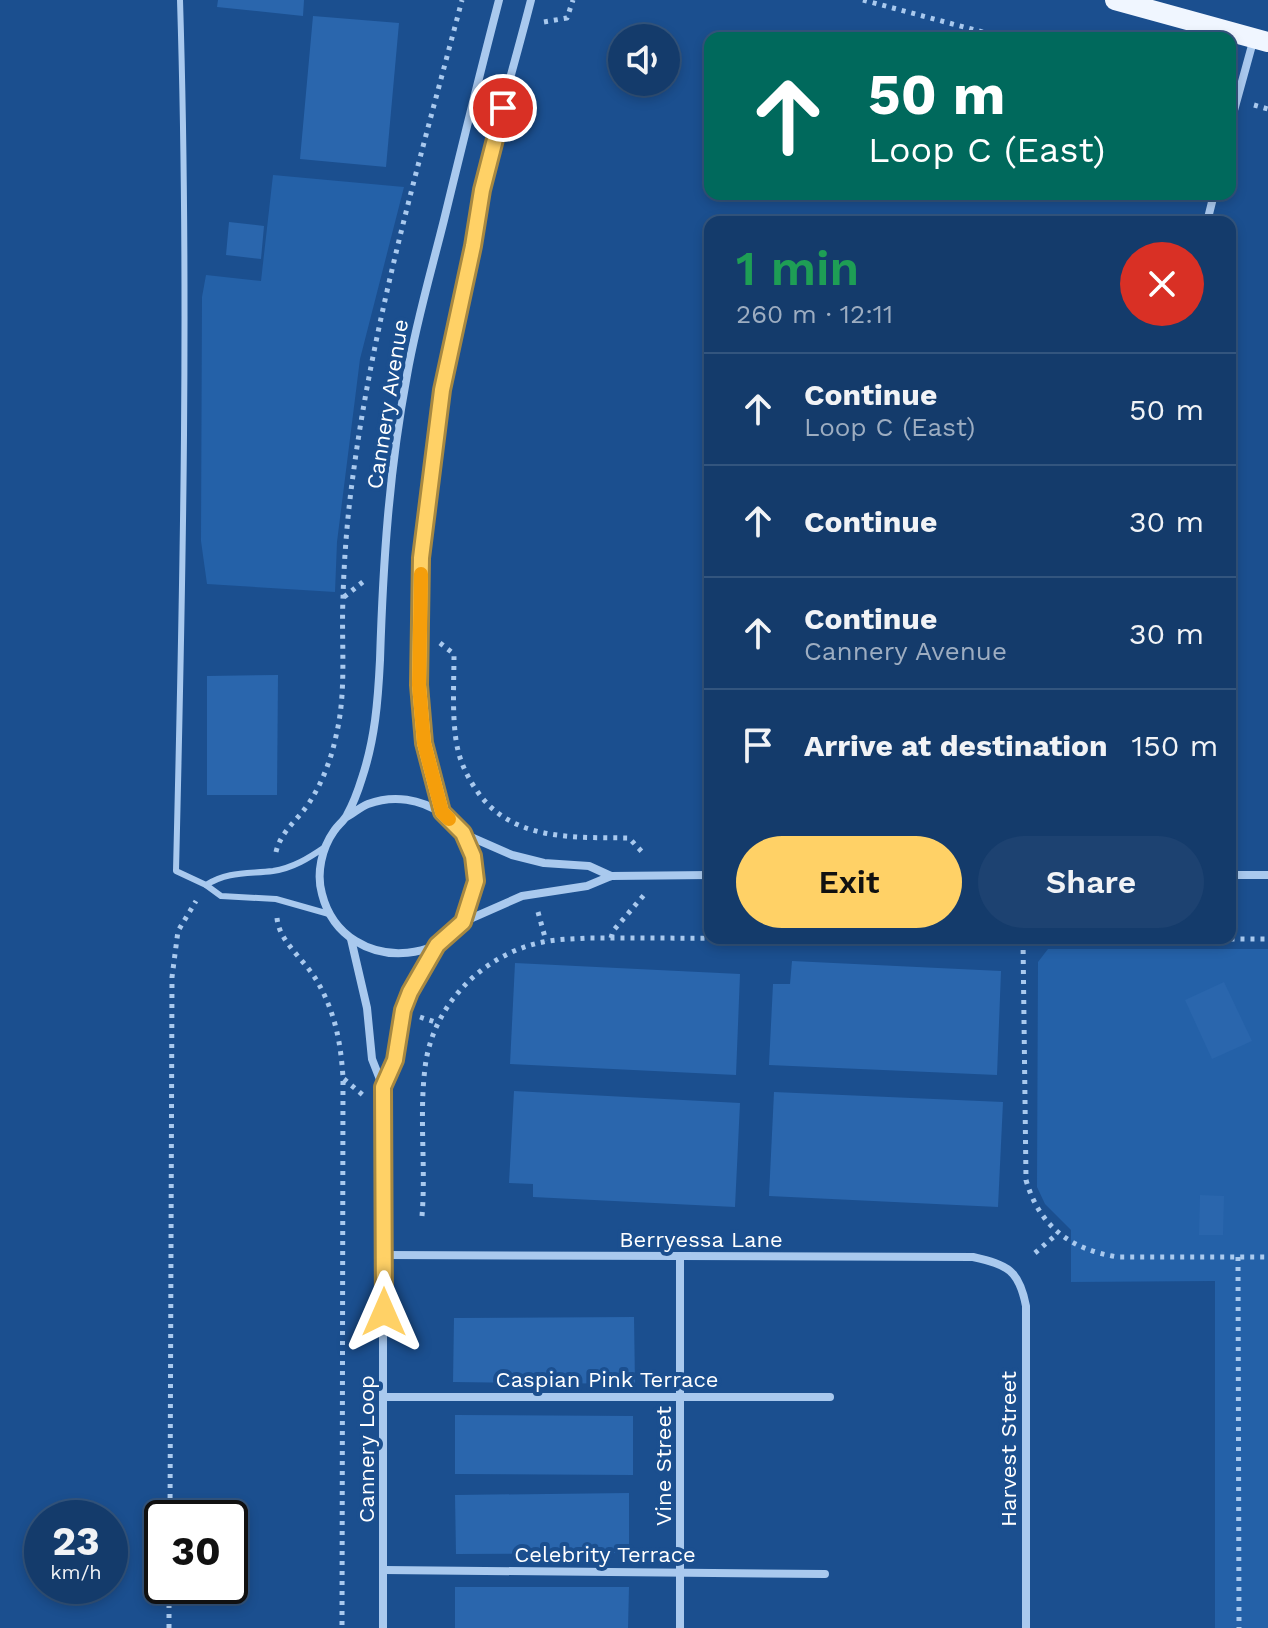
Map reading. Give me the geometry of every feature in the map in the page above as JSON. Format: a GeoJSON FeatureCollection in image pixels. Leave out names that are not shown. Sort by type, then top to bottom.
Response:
{"type":"FeatureCollection","features":[{"type":"Feature","properties":{"kind":"main road"},"geometry":{"type":"LineString","coordinates":[[1115,0],[1232,32]]}},
{"type":"Feature","properties":{"kind":"main road"},"geometry":{"type":"LineString","coordinates":[[1236,33],[1261,40]]}},
{"type":"Feature","properties":{"kind":"street","name":"Cannery Avenue"},"geometry":{"type":"LineString","coordinates":[[345,818],[361,781],[372,743],[378,703],[384,543],[406,378],[417,323],[499,0]]}},
{"type":"Feature","properties":{"kind":"street"},"geometry":{"type":"LineString","coordinates":[[442,812],[424,743],[419,685],[421,558],[428,485],[442,390],[482,190],[531,0]]}},
{"type":"Feature","properties":{"kind":"street"},"geometry":{"type":"LineString","coordinates":[[1236,109],[1261,40]]}},
{"type":"Feature","properties":{"kind":"street"},"geometry":{"type":"LineString","coordinates":[[437,945],[417,952],[394,954],[371,950],[351,939],[329,914],[321,892],[319,870],[325,847],[345,818],[368,805],[393,799],[418,801],[442,812],[463,833],[512,855],[544,863],[589,866],[611,876]]}},
{"type":"Feature","properties":{"kind":"street"},"geometry":{"type":"LineString","coordinates":[[463,833],[473,856],[476,881],[463,922]]}},
{"type":"Feature","properties":{"kind":"street"},"geometry":{"type":"LineString","coordinates":[[383,1087],[395,1060],[403,1010],[418,975],[437,945],[463,922],[522,896],[587,886],[611,876],[704,875]]}},
{"type":"Feature","properties":{"kind":"street"},"geometry":{"type":"LineString","coordinates":[[1236,875],[1268,875]]}},
{"type":"Feature","properties":{"kind":"street","name":"Cannery Loop"},"geometry":{"type":"LineString","coordinates":[[351,939],[367,1008],[372,1059],[383,1087],[383,1628]]}},
{"type":"Feature","properties":{"kind":"street","name":"Berryessa Lane"},"geometry":{"type":"LineString","coordinates":[[384,1255],[973,1257],[1001,1264],[1014,1273]]}},
{"type":"Feature","properties":{"kind":"street","name":"Vine Street"},"geometry":{"type":"LineString","coordinates":[[680,1256],[680,1628]]}},
{"type":"Feature","properties":{"kind":"street","name":"Harvest Street"},"geometry":{"type":"LineString","coordinates":[[1014,1273],[1023,1289],[1026,1306],[1026,1628]]}},
{"type":"Feature","properties":{"kind":"street","name":"Caspian Pink Terrace"},"geometry":{"type":"LineString","coordinates":[[384,1397],[830,1397]]}},
{"type":"Feature","properties":{"kind":"street","name":"Celebrity Terrace"},"geometry":{"type":"LineString","coordinates":[[384,1570],[825,1574]]}},
{"type":"Feature","properties":{"kind":"lane"},"geometry":{"type":"LineString","coordinates":[[180,0],[185,162],[183,583],[176,871],[221,896],[276,899],[329,914]]}},
{"type":"Feature","properties":{"kind":"lane"},"geometry":{"type":"LineString","coordinates":[[206,885],[221,875],[287,867],[304,861],[325,847]]}},
{"type":"Feature","properties":{"kind":"path"},"geometry":{"type":"LineString","coordinates":[[276,855],[279,839],[300,816],[320,786],[337,736],[343,687],[343,598],[348,528],[371,357],[462,0]]}},
{"type":"Feature","properties":{"kind":"path"},"geometry":{"type":"LineString","coordinates":[[567,18],[573,0]]}},
{"type":"Feature","properties":{"kind":"path"},"geometry":{"type":"LineString","coordinates":[[863,0],[983,32]]}},
{"type":"Feature","properties":{"kind":"path"},"geometry":{"type":"LineString","coordinates":[[454,654],[456,738],[466,775],[494,811],[513,824],[539,833],[559,837],[629,838],[662,875],[613,931],[611,938]]}},
{"type":"Feature","properties":{"kind":"path"},"geometry":{"type":"LineString","coordinates":[[337,736],[372,743]]}},
{"type":"Feature","properties":{"kind":"path"},"geometry":{"type":"LineString","coordinates":[[170,1500],[172,977],[178,931],[206,885]]}},
{"type":"Feature","properties":{"kind":"path"},"geometry":{"type":"LineString","coordinates":[[536,907],[546,941]]}},
{"type":"Feature","properties":{"kind":"path"},"geometry":{"type":"LineString","coordinates":[[277,916],[278,930],[316,979],[341,1041],[342,1628]]}},
{"type":"Feature","properties":{"kind":"path"},"geometry":{"type":"LineString","coordinates":[[422,1216],[425,1070],[431,1038],[459,991],[500,956],[546,941],[704,938]]}},
{"type":"Feature","properties":{"kind":"path"},"geometry":{"type":"LineString","coordinates":[[1236,939],[1268,939]]}},
{"type":"Feature","properties":{"kind":"path"},"geometry":{"type":"LineString","coordinates":[[1023,944],[1026,1180],[1031,1198],[1057,1234],[1096,1254],[1118,1257],[1268,1257]]}},
{"type":"Feature","properties":{"kind":"path"},"geometry":{"type":"LineString","coordinates":[[333,1017],[342,1014]]}},
{"type":"Feature","properties":{"kind":"path"},"geometry":{"type":"LineString","coordinates":[[418,1017],[438,1023]]}},
{"type":"Feature","properties":{"kind":"path"},"geometry":{"type":"LineString","coordinates":[[1035,1253],[1057,1234]]}},
{"type":"Feature","properties":{"kind":"path"},"geometry":{"type":"LineString","coordinates":[[1238,1257],[1239,1628]]}},
{"type":"Feature","properties":{"kind":"path"},"geometry":{"type":"LineString","coordinates":[[169,1604],[169,1628]]}},
{"type":"Feature","properties":{"kind":"shaded area"},"geometry":{"type":"Polygon","coordinates":[[[273,175],[404,187],[360,359],[337,542],[335,592],[207,584],[201,541],[202,297],[206,275],[261,281],[273,175]]]}},
{"type":"Feature","properties":{"kind":"shaded area"},"geometry":{"type":"Polygon","coordinates":[[[1048,949],[1268,949],[1268,1628],[1215,1628],[1215,1281],[1071,1282],[1071,1230],[1045,1204],[1037,1187],[1038,962],[1048,949]]]}},
{"type":"Feature","properties":{"kind":"building"},"geometry":{"type":"Polygon","coordinates":[[[218,0],[304,0],[303,16],[217,7],[218,0]]]}},
{"type":"Feature","properties":{"kind":"building"},"geometry":{"type":"Polygon","coordinates":[[[313,16],[399,23],[386,167],[300,159],[313,16]]]}},
{"type":"Feature","properties":{"kind":"building"},"geometry":{"type":"Polygon","coordinates":[[[229,222],[264,226],[261,259],[226,255],[229,222]]]}},
{"type":"Feature","properties":{"kind":"building"},"geometry":{"type":"Polygon","coordinates":[[[278,675],[277,795],[207,795],[207,676],[278,675]]]}},
{"type":"Feature","properties":{"kind":"building"},"geometry":{"type":"Polygon","coordinates":[[[792,961],[1001,971],[997,1075],[769,1065],[773,984],[790,984],[792,961]]]}},
{"type":"Feature","properties":{"kind":"building"},"geometry":{"type":"Polygon","coordinates":[[[515,963],[740,974],[736,1075],[510,1064],[515,963]]]}},
{"type":"Feature","properties":{"kind":"building"},"geometry":{"type":"Polygon","coordinates":[[[1224,982],[1252,1041],[1212,1059],[1185,1000],[1224,982]]]}},
{"type":"Feature","properties":{"kind":"building"},"geometry":{"type":"Polygon","coordinates":[[[514,1091],[740,1103],[735,1207],[533,1197],[533,1184],[509,1183],[514,1091]]]}},
{"type":"Feature","properties":{"kind":"building"},"geometry":{"type":"Polygon","coordinates":[[[774,1092],[1003,1102],[998,1207],[769,1196],[774,1092]]]}},
{"type":"Feature","properties":{"kind":"building"},"geometry":{"type":"Polygon","coordinates":[[[1200,1195],[1224,1196],[1223,1235],[1199,1235],[1200,1195]]]}},
{"type":"Feature","properties":{"kind":"building"},"geometry":{"type":"Polygon","coordinates":[[[634,1317],[635,1384],[453,1382],[454,1318],[634,1317]]]}},
{"type":"Feature","properties":{"kind":"building"},"geometry":{"type":"Polygon","coordinates":[[[455,1415],[633,1416],[633,1475],[455,1474],[455,1415]]]}},
{"type":"Feature","properties":{"kind":"building"},"geometry":{"type":"Polygon","coordinates":[[[629,1493],[629,1553],[456,1554],[455,1495],[629,1493]]]}},
{"type":"Feature","properties":{"kind":"building"},"geometry":{"type":"Polygon","coordinates":[[[455,1587],[629,1587],[628,1628],[455,1628],[455,1587]]]}},
{"type":"Feature","properties":{"kind":"slow traffic"},"geometry":{"type":"LineString","coordinates":[[421,574],[419,685],[424,743],[442,812],[449,819]]}},
{"type":"Feature","properties":{"kind":"route"},"geometry":{"type":"LineString","coordinates":[[384,1312],[383,1087],[395,1060],[403,1010],[410,992],[437,945],[463,922],[476,881],[473,856],[463,833],[442,812],[424,743],[419,685],[421,558],[442,390],[482,190],[503,108]]}}]}
